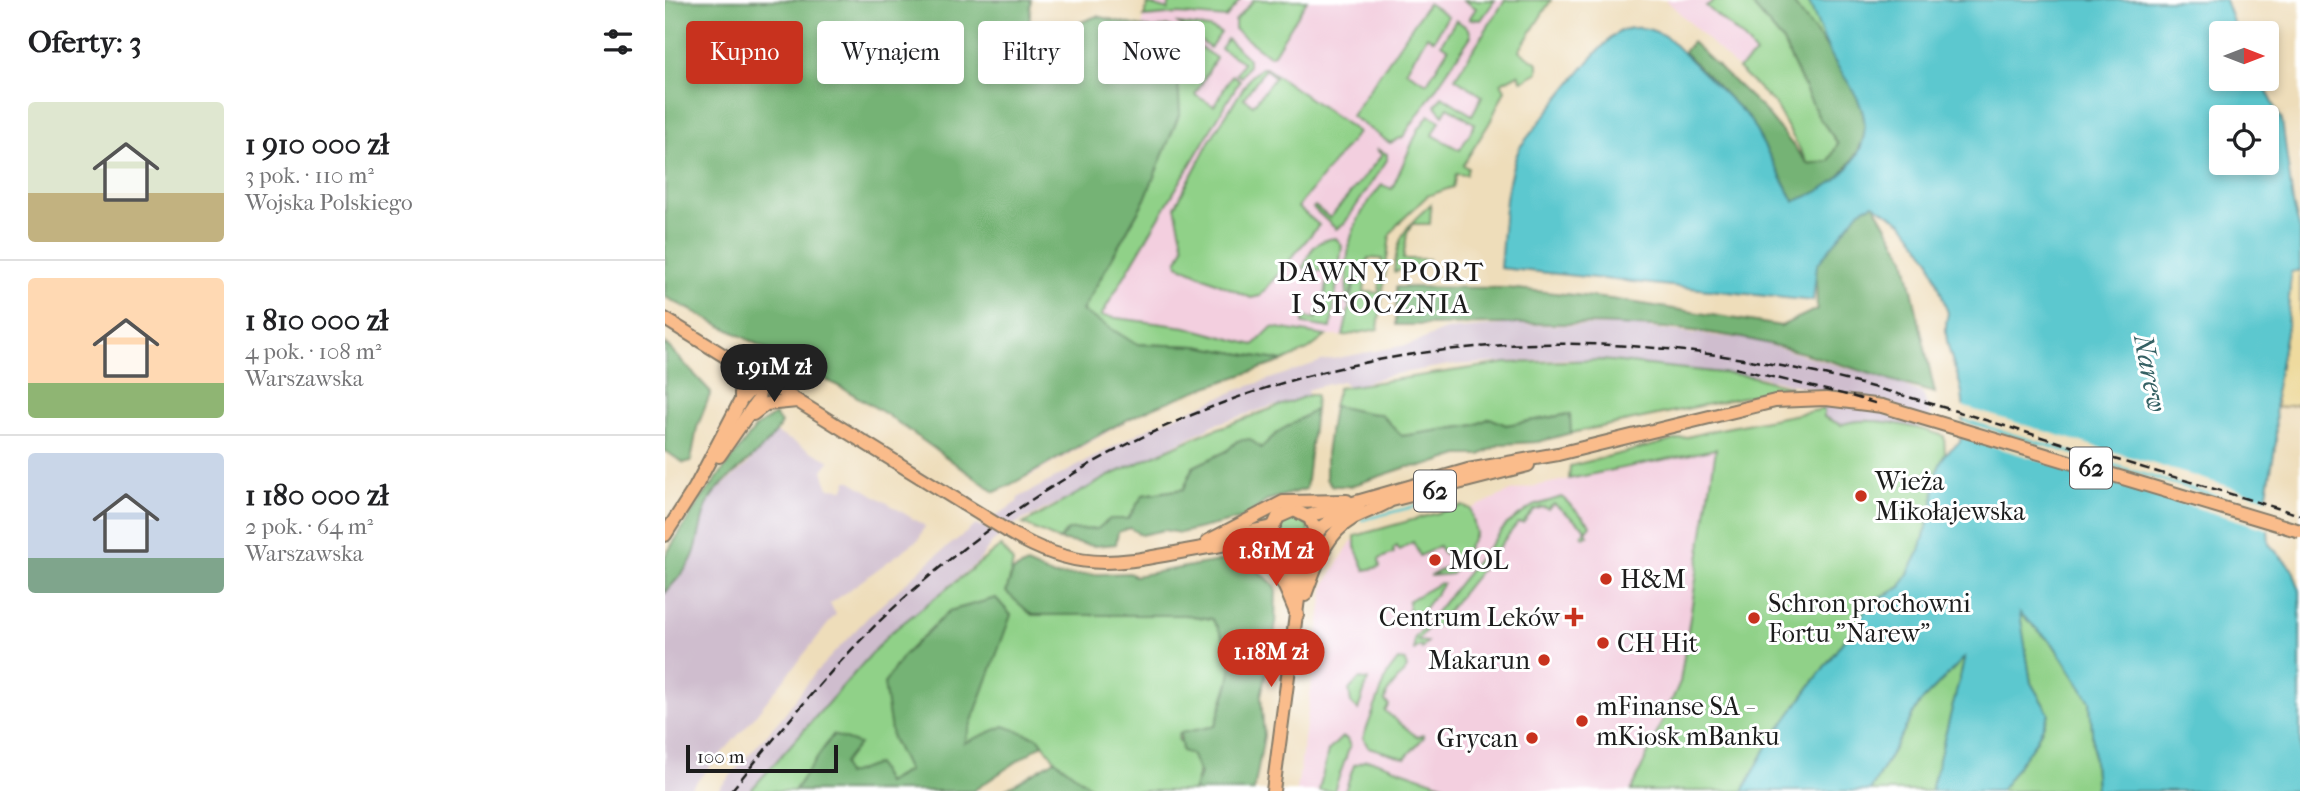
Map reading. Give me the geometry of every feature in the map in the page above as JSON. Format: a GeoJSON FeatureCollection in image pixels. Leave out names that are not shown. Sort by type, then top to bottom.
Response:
{"type":"FeatureCollection","features":[{"type":"Feature","properties":{"kind":"main road","name":"62"},"geometry":{"type":"LineString","coordinates":[[665,319],[1009,532],[1041,549],[1086,562],[1146,560],[1272,527],[1278,517],[1288,511],[1308,516],[1468,470],[1558,454],[1752,406],[1818,398],[1864,402],[1899,410],[2300,531]]}},
{"type":"Feature","properties":{"kind":"main road"},"geometry":{"type":"LineString","coordinates":[[725,356],[737,372],[741,400]]}},
{"type":"Feature","properties":{"kind":"main road"},"geometry":{"type":"LineString","coordinates":[[695,488],[741,400],[761,378]]}},
{"type":"Feature","properties":{"kind":"main road"},"geometry":{"type":"LineString","coordinates":[[665,535],[695,488],[747,419],[758,400],[761,378]]}},
{"type":"Feature","properties":{"kind":"main road"},"geometry":{"type":"LineString","coordinates":[[747,419],[766,404],[798,401]]}},
{"type":"Feature","properties":{"kind":"main road","name":"62"},"geometry":{"type":"LineString","coordinates":[[1304,553],[1312,545],[1316,534],[1334,519],[1389,501],[1521,468],[1558,454]]}},
{"type":"Feature","properties":{"kind":"main road","name":"62"},"geometry":{"type":"LineString","coordinates":[[1211,544],[1283,502],[1365,500]]}},
{"type":"Feature","properties":{"kind":"main road"},"geometry":{"type":"LineString","coordinates":[[1297,615],[1313,571],[1328,542],[1351,519],[1389,501]]}},
{"type":"Feature","properties":{"kind":"main road"},"geometry":{"type":"LineString","coordinates":[[1308,516],[1314,523],[1316,534]]}},
{"type":"Feature","properties":{"kind":"main road"},"geometry":{"type":"LineString","coordinates":[[1272,527],[1274,544],[1287,554],[1304,553],[1273,791]]}},
{"type":"Feature","properties":{"kind":"main road","name":"62"},"geometry":{"type":"LineString","coordinates":[[1211,544],[1265,541],[1274,544]]}},
{"type":"Feature","properties":{"kind":"main road"},"geometry":{"type":"LineString","coordinates":[[1211,544],[1244,549],[1271,563],[1281,576],[1297,615]]}},
{"type":"Feature","properties":{"kind":"main road"},"geometry":{"type":"LineString","coordinates":[[1287,554],[1297,615]]}},
{"type":"Feature","properties":{"kind":"shaded area"},"geometry":{"type":"Polygon","coordinates":[[[1142,0],[1551,0],[1479,113],[1490,122],[1364,241],[1343,336],[1326,336],[1308,350],[1283,361],[1178,397],[1134,417],[1029,477],[1127,84],[1205,84],[1205,21],[1143,21],[1148,2],[1142,0]]]}},
{"type":"Feature","properties":{"kind":"shaded area"},"geometry":{"type":"Polygon","coordinates":[[[1666,0],[1748,0],[1808,164],[1774,103],[1666,0]]]}},
{"type":"Feature","properties":{"kind":"shaded area"},"geometry":{"type":"Polygon","coordinates":[[[1506,325],[1630,326],[1752,340],[1901,384],[1923,394],[1931,416],[1919,421],[1918,427],[1851,421],[1841,425],[1824,417],[1820,391],[1757,376],[1567,359],[1449,365],[1390,375],[1349,387],[1342,381],[1313,388],[1308,390],[1307,401],[1272,406],[1216,424],[1013,525],[992,543],[979,561],[889,634],[750,791],[717,791],[783,716],[814,674],[870,615],[937,555],[976,525],[980,527],[1017,502],[1018,498],[1150,427],[1235,391],[1322,361],[1412,344],[1445,330],[1506,325]]]}},
{"type":"Feature","properties":{"kind":"shaded area"},"geometry":{"type":"Polygon","coordinates":[[[775,432],[830,461],[823,470],[828,488],[844,489],[847,481],[851,481],[925,526],[919,539],[830,604],[836,614],[750,722],[688,791],[665,791],[665,593],[694,555],[704,512],[713,494],[749,463],[775,432]]]}},
{"type":"Feature","properties":{"kind":"shaded area"},"geometry":{"type":"Polygon","coordinates":[[[1716,449],[1680,682],[1631,791],[1297,791],[1325,584],[1351,542],[1366,532],[1462,506],[1471,509],[1511,491],[1716,449]]]}},
{"type":"Feature","properties":{"kind":"green space"},"geometry":{"type":"Polygon","coordinates":[[[665,0],[1031,0],[1029,21],[978,21],[978,84],[1084,84],[1084,21],[1097,16],[1117,21],[1098,21],[1098,84],[1178,84],[1180,113],[1145,199],[1082,311],[1136,344],[1197,346],[1283,361],[1137,415],[995,492],[886,414],[844,389],[665,297],[665,0]]]}},
{"type":"Feature","properties":{"kind":"green space"},"geometry":{"type":"Polygon","coordinates":[[[1180,0],[1240,0],[1226,18],[1178,14],[1144,17],[1148,4],[1168,10],[1170,1],[1179,3],[1180,0]]]}},
{"type":"Feature","properties":{"kind":"green space"},"geometry":{"type":"Polygon","coordinates":[[[1254,0],[1307,0],[1274,54],[1269,56],[1235,30],[1235,21],[1254,0]]]}},
{"type":"Feature","properties":{"kind":"green space"},"geometry":{"type":"Polygon","coordinates":[[[1463,0],[1495,0],[1481,20],[1469,19],[1476,8],[1463,0]]]}},
{"type":"Feature","properties":{"kind":"green space"},"geometry":{"type":"Polygon","coordinates":[[[1505,0],[1551,0],[1519,51],[1538,63],[1538,72],[1522,81],[1518,74],[1501,83],[1505,90],[1490,122],[1463,165],[1468,168],[1466,175],[1456,174],[1453,187],[1427,196],[1390,235],[1378,329],[1343,336],[1359,264],[1347,305],[1350,241],[1361,214],[1382,185],[1392,189],[1418,130],[1429,115],[1440,121],[1433,135],[1460,150],[1475,124],[1448,107],[1443,115],[1435,106],[1442,96],[1472,115],[1482,96],[1455,78],[1505,0]],[[1368,258],[1364,292],[1379,293],[1382,259],[1368,258]]]}},
{"type":"Feature","properties":{"kind":"green space"},"geometry":{"type":"Polygon","coordinates":[[[1716,0],[1748,0],[1782,40],[1818,116],[1838,144],[1829,161],[1808,164],[1774,103],[1738,69],[1756,54],[1743,38],[1706,6],[1716,0]]]}},
{"type":"Feature","properties":{"kind":"green space"},"geometry":{"type":"Polygon","coordinates":[[[1748,0],[1791,0],[1844,73],[1860,104],[1864,119],[1865,129],[1861,145],[1841,175],[1821,191],[1794,201],[1749,118],[1684,52],[1692,42],[1764,110],[1808,164],[1829,161],[1838,143],[1818,116],[1782,40],[1748,0]]]}},
{"type":"Feature","properties":{"kind":"green space"},"geometry":{"type":"Polygon","coordinates":[[[1791,0],[1808,0],[1832,57],[1791,0]]]}},
{"type":"Feature","properties":{"kind":"green space"},"geometry":{"type":"Polygon","coordinates":[[[1428,3],[1448,16],[1434,40],[1427,36],[1406,71],[1427,83],[1448,49],[1441,44],[1456,20],[1469,29],[1471,36],[1403,137],[1390,143],[1351,116],[1428,3]]]}},
{"type":"Feature","properties":{"kind":"green space"},"geometry":{"type":"Polygon","coordinates":[[[1205,27],[1221,33],[1210,48],[1205,44],[1205,27]]]}},
{"type":"Feature","properties":{"kind":"green space"},"geometry":{"type":"Polygon","coordinates":[[[1227,39],[1248,58],[1248,66],[1241,77],[1236,74],[1243,62],[1221,49],[1227,39]]]}},
{"type":"Feature","properties":{"kind":"green space"},"geometry":{"type":"Polygon","coordinates":[[[1205,51],[1216,58],[1205,77],[1205,51]]]}},
{"type":"Feature","properties":{"kind":"green space"},"geometry":{"type":"Polygon","coordinates":[[[1261,68],[1266,68],[1358,132],[1298,207],[1319,225],[1260,296],[1251,298],[1178,265],[1184,247],[1175,207],[1210,140],[1251,76],[1261,68]],[[1265,69],[1244,98],[1253,105],[1275,77],[1265,69]]]}},
{"type":"Feature","properties":{"kind":"green space"},"geometry":{"type":"Polygon","coordinates":[[[1232,75],[1240,80],[1101,316],[1186,327],[1254,345],[1272,327],[1326,336],[1308,350],[1283,361],[1197,346],[1136,344],[1082,311],[1145,199],[1142,84],[1201,84],[1195,95],[1214,106],[1232,75]]]}},
{"type":"Feature","properties":{"kind":"green space"},"geometry":{"type":"Polygon","coordinates":[[[1376,149],[1387,154],[1387,160],[1344,224],[1336,229],[1313,208],[1315,206],[1330,218],[1382,155],[1376,149]]]}},
{"type":"Feature","properties":{"kind":"green space"},"geometry":{"type":"Polygon","coordinates":[[[1431,204],[1430,224],[1412,224],[1407,234],[1403,259],[1429,259],[1428,263],[1394,272],[1397,249],[1404,233],[1415,220],[1431,204]]]}},
{"type":"Feature","properties":{"kind":"green space"},"geometry":{"type":"Polygon","coordinates":[[[1874,204],[1905,258],[1935,393],[1775,345],[1708,333],[1619,325],[1396,325],[1396,287],[1508,288],[1611,299],[1781,326],[1817,309],[1816,265],[1860,210],[1874,204]]]}},
{"type":"Feature","properties":{"kind":"green space"},"geometry":{"type":"Polygon","coordinates":[[[1336,238],[1342,246],[1331,328],[1303,324],[1303,317],[1316,319],[1317,313],[1323,313],[1328,272],[1303,268],[1317,244],[1336,238]]]}},
{"type":"Feature","properties":{"kind":"green space"},"geometry":{"type":"Polygon","coordinates":[[[665,343],[711,392],[697,428],[691,461],[684,463],[665,451],[665,343]]]}},
{"type":"Feature","properties":{"kind":"green space"},"geometry":{"type":"Polygon","coordinates":[[[1602,360],[1750,376],[1791,387],[1571,433],[1569,414],[1506,425],[1490,418],[1475,425],[1401,436],[1381,415],[1358,413],[1333,406],[1338,388],[1506,363],[1602,360]]]}},
{"type":"Feature","properties":{"kind":"green space"},"geometry":{"type":"Polygon","coordinates":[[[1309,395],[1316,395],[1315,410],[1278,432],[1261,448],[1237,441],[1227,451],[1193,467],[1184,489],[1143,495],[1128,519],[1110,519],[1097,530],[1068,530],[1059,540],[1023,524],[1109,476],[1200,435],[1309,395]]]}},
{"type":"Feature","properties":{"kind":"green space"},"geometry":{"type":"Polygon","coordinates":[[[1333,406],[1381,414],[1402,436],[1475,425],[1490,418],[1506,425],[1570,414],[1571,433],[1538,442],[1501,444],[1480,455],[1459,455],[1425,466],[1407,467],[1351,486],[1332,486],[1326,479],[1326,454],[1333,406]]]}},
{"type":"Feature","properties":{"kind":"green space"},"geometry":{"type":"Polygon","coordinates":[[[1824,409],[1824,417],[1841,425],[1878,421],[1944,436],[1945,454],[1937,471],[1932,511],[1920,552],[1901,587],[1871,603],[1797,704],[1743,791],[1631,791],[1680,682],[1716,449],[1569,479],[1570,466],[1715,430],[1824,409]]]}},
{"type":"Feature","properties":{"kind":"green space"},"geometry":{"type":"Polygon","coordinates":[[[1315,410],[1306,489],[1268,500],[1244,518],[1180,533],[1164,530],[1141,535],[1130,528],[1118,532],[1116,544],[1094,546],[1059,540],[1068,530],[1097,529],[1110,519],[1128,519],[1143,495],[1184,489],[1193,467],[1227,451],[1237,441],[1250,439],[1261,448],[1278,432],[1315,410]]]}},
{"type":"Feature","properties":{"kind":"green space"},"geometry":{"type":"Polygon","coordinates":[[[775,415],[781,423],[776,432],[710,499],[692,559],[665,593],[665,556],[699,502],[756,427],[775,415]]]}},
{"type":"Feature","properties":{"kind":"green space"},"geometry":{"type":"Polygon","coordinates":[[[1562,497],[1588,522],[1588,535],[1583,537],[1581,535],[1586,529],[1554,504],[1548,509],[1543,507],[1534,510],[1523,523],[1518,523],[1435,627],[1428,628],[1418,641],[1427,642],[1422,649],[1420,646],[1414,650],[1414,639],[1507,524],[1533,506],[1562,497]]]}},
{"type":"Feature","properties":{"kind":"green space"},"geometry":{"type":"Polygon","coordinates":[[[1462,506],[1471,509],[1476,533],[1452,574],[1430,576],[1452,564],[1448,553],[1443,554],[1439,546],[1420,556],[1413,542],[1399,550],[1397,546],[1393,549],[1394,553],[1379,559],[1380,567],[1365,570],[1355,547],[1355,536],[1462,506]]]}},
{"type":"Feature","properties":{"kind":"green space"},"geometry":{"type":"Polygon","coordinates":[[[1293,517],[1304,522],[1309,533],[1304,544],[1293,549],[1282,544],[1277,533],[1282,522],[1293,517]]]}},
{"type":"Feature","properties":{"kind":"green space"},"geometry":{"type":"Polygon","coordinates":[[[1001,546],[1013,562],[1007,592],[1032,615],[1186,615],[1212,619],[1229,642],[1233,669],[1215,726],[1179,734],[1178,739],[1194,757],[1198,768],[1193,791],[1091,791],[1091,788],[1055,760],[1039,738],[964,744],[892,738],[908,770],[886,783],[846,775],[833,735],[794,791],[750,791],[889,634],[1001,546]]]}},
{"type":"Feature","properties":{"kind":"green space"},"geometry":{"type":"Polygon","coordinates":[[[1225,560],[1240,562],[1253,568],[1276,587],[1275,630],[1261,696],[1264,736],[1254,791],[1193,791],[1200,774],[1191,754],[1182,751],[1180,733],[1215,726],[1231,672],[1228,648],[1212,619],[1186,615],[1032,615],[1006,592],[1013,571],[1027,564],[1054,576],[1129,573],[1135,576],[1225,560]]]}},
{"type":"Feature","properties":{"kind":"green space"},"geometry":{"type":"Polygon","coordinates":[[[1440,583],[1443,584],[1421,613],[1409,612],[1408,601],[1440,583]]]}},
{"type":"Feature","properties":{"kind":"green space"},"geometry":{"type":"Polygon","coordinates":[[[996,598],[1011,615],[964,743],[1004,726],[1039,738],[1043,744],[973,791],[794,791],[833,735],[859,744],[843,764],[846,775],[877,764],[886,783],[908,771],[892,738],[884,684],[902,657],[949,611],[996,598]]]}},
{"type":"Feature","properties":{"kind":"green space"},"geometry":{"type":"Polygon","coordinates":[[[2019,612],[2053,644],[2090,701],[2096,791],[2000,791],[2036,741],[2049,714],[2031,683],[2019,612]]]}},
{"type":"Feature","properties":{"kind":"green space"},"geometry":{"type":"Polygon","coordinates":[[[1966,656],[1931,791],[1870,791],[1919,704],[1966,656]]]}},
{"type":"Feature","properties":{"kind":"green space"},"geometry":{"type":"Polygon","coordinates":[[[1398,660],[1405,661],[1407,668],[1387,693],[1385,701],[1389,705],[1385,711],[1417,737],[1424,737],[1405,758],[1368,747],[1363,738],[1388,673],[1398,660]]]}},
{"type":"Feature","properties":{"kind":"green space"},"geometry":{"type":"Polygon","coordinates":[[[1359,679],[1368,680],[1358,710],[1351,703],[1349,690],[1359,679]]]}},
{"type":"Feature","properties":{"kind":"green space"},"geometry":{"type":"Polygon","coordinates":[[[1342,737],[1347,739],[1350,746],[1334,791],[1319,791],[1328,751],[1342,737]]]}},
{"type":"Feature","properties":{"kind":"green space"},"geometry":{"type":"Polygon","coordinates":[[[1055,760],[1092,788],[1091,791],[1003,791],[1055,760]]]}},
{"type":"Feature","properties":{"kind":"green space"},"geometry":{"type":"Polygon","coordinates":[[[1366,760],[1462,791],[1345,791],[1354,765],[1366,760]]]}},
{"type":"Feature","properties":{"kind":"sand"},"geometry":{"type":"Polygon","coordinates":[[[2300,270],[2300,404],[2277,408],[2275,393],[2287,326],[2291,271],[2300,270]]]}},
{"type":"Feature","properties":{"kind":"water","name":"Narew"},"geometry":{"type":"Polygon","coordinates":[[[1808,0],[2225,0],[2233,21],[2209,21],[2209,91],[2267,91],[2274,105],[2209,105],[2209,175],[2279,175],[2279,115],[2300,231],[2300,270],[2291,272],[2287,326],[2275,393],[2276,442],[2266,500],[2269,544],[2293,570],[2300,591],[2300,791],[2096,791],[2090,701],[2053,644],[2020,613],[2031,683],[2049,714],[2036,741],[2000,791],[1931,791],[1965,657],[1919,704],[1870,791],[1743,791],[1769,743],[1871,603],[1901,587],[1920,550],[1932,511],[1937,471],[1945,454],[1960,442],[1962,393],[1946,334],[1948,313],[1929,258],[1903,223],[1873,204],[1860,210],[1817,265],[1813,301],[1500,268],[1507,191],[1520,147],[1570,84],[1611,38],[1621,31],[1639,28],[1668,38],[1749,118],[1794,201],[1810,195],[1839,177],[1851,165],[1864,136],[1864,120],[1859,102],[1825,41],[1808,0]]]}},
{"type":"Feature","properties":{"kind":"pier"},"geometry":{"type":"Polygon","coordinates":[[[1958,405],[2270,499],[2270,511],[1958,417],[1958,405]]]}},
{"type":"Feature","properties":{"kind":"pier"},"geometry":{"type":"Polygon","coordinates":[[[1958,420],[2270,514],[2270,530],[1958,436],[1958,420]]]}},
{"type":"Feature","properties":{"kind":"waterway"},"geometry":{"type":"LineString","coordinates":[[1362,520],[1447,498]]}},
{"type":"Feature","properties":{"kind":"railway"},"geometry":{"type":"LineString","coordinates":[[731,791],[833,670],[900,602],[997,524],[1098,460],[1204,410],[1314,374],[1428,352],[1544,344],[1664,349],[1787,367],[1901,395],[2300,515]]}},
{"type":"Feature","properties":{"kind":"railway"},"geometry":{"type":"LineString","coordinates":[[1735,368],[1851,396],[2300,531]]}},
{"type":"Feature","properties":{"kind":"place","name":"Wieża Mikołajewska"},"geometry":{"type":"Point","coordinates":[1861,496]}},
{"type":"Feature","properties":{"kind":"place","name":"MOL"},"geometry":{"type":"Point","coordinates":[1435,560]}},
{"type":"Feature","properties":{"kind":"place","name":"H&M"},"geometry":{"type":"Point","coordinates":[1606,579]}},
{"type":"Feature","properties":{"kind":"place","name":"Centrum Leków"},"geometry":{"type":"Point","coordinates":[1574,617]}},
{"type":"Feature","properties":{"kind":"place","name":"Schron prochowni Fortu \"Narew\""},"geometry":{"type":"Point","coordinates":[1754,618]}},
{"type":"Feature","properties":{"kind":"place","name":"CH Hit"},"geometry":{"type":"Point","coordinates":[1603,643]}},
{"type":"Feature","properties":{"kind":"place","name":"Makarun"},"geometry":{"type":"Point","coordinates":[1544,660]}},
{"type":"Feature","properties":{"kind":"place","name":"mFinanse SA - mKiosk mBanku"},"geometry":{"type":"Point","coordinates":[1582,721]}},
{"type":"Feature","properties":{"kind":"place","name":"Grycan"},"geometry":{"type":"Point","coordinates":[1532,738]}},
{"type":"Feature","properties":{"kind":"district","name":"DAWNY PORT I STOCZNIA"},"geometry":{"type":"Point","coordinates":[1381,287]}}]}
